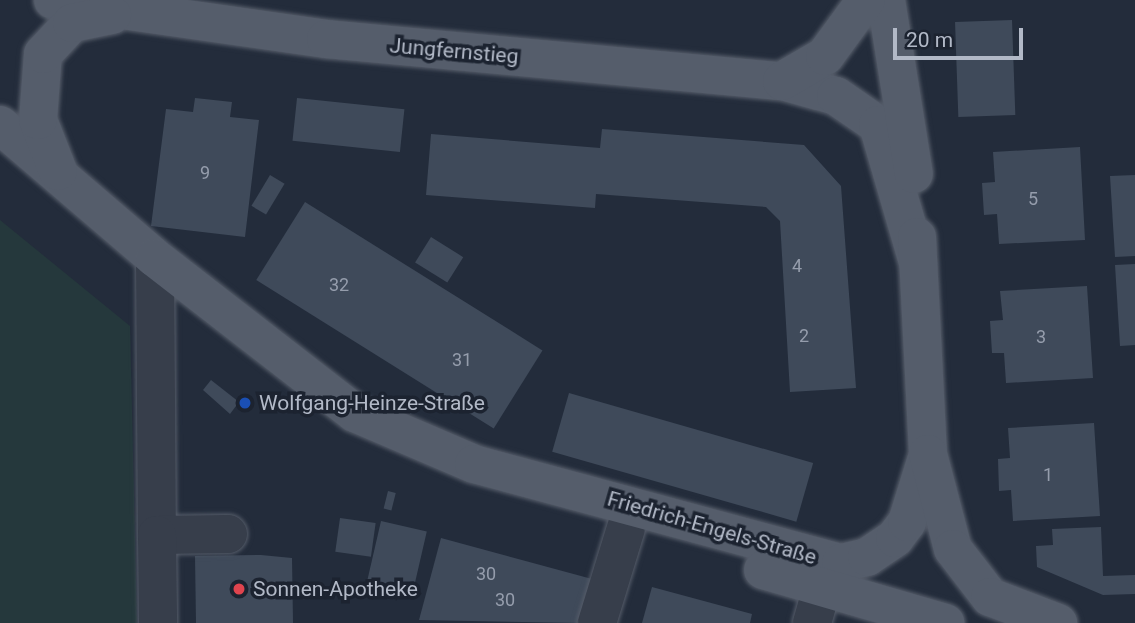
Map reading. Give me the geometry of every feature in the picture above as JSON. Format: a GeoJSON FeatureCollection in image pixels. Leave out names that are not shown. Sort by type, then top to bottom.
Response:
{"type":"FeatureCollection","features":[{"type":"Feature","properties":{"kind":"main road","name":"Jungfernstieg"},"geometry":{"type":"LineString","coordinates":[[53,0],[136,8],[326,39],[782,81],[856,104],[878,125],[918,263]]}},
{"type":"Feature","properties":{"kind":"main road"},"geometry":{"type":"LineString","coordinates":[[782,81],[825,56],[866,0]]}},
{"type":"Feature","properties":{"kind":"main road"},"geometry":{"type":"LineString","coordinates":[[886,0],[915,183],[928,454],[939,505],[965,572],[1011,609],[1058,623]]}},
{"type":"Feature","properties":{"kind":"main road","name":"Jungfernstieg"},"geometry":{"type":"LineString","coordinates":[[136,8],[72,23],[43,54],[38,120],[60,177],[155,258]]}},
{"type":"Feature","properties":{"kind":"main road"},"geometry":{"type":"LineString","coordinates":[[0,125],[60,177]]}},
{"type":"Feature","properties":{"kind":"main road","name":"Friedrich-Engels-Straße"},"geometry":{"type":"LineString","coordinates":[[155,258],[355,413],[536,486],[576,511],[821,592],[945,623]]}},
{"type":"Feature","properties":{"kind":"main road","name":"Friedrich-Engels-Straße"},"geometry":{"type":"LineString","coordinates":[[821,592],[854,562],[895,538],[908,522],[928,454]]}},
{"type":"Feature","properties":{"kind":"main road","name":"Friedrich-Engels-Straße"},"geometry":{"type":"LineString","coordinates":[[536,486],[594,493],[821,592]]}},
{"type":"Feature","properties":{"kind":"lane"},"geometry":{"type":"LineString","coordinates":[[155,258],[158,623]]}},
{"type":"Feature","properties":{"kind":"lane"},"geometry":{"type":"LineString","coordinates":[[597,623],[626,528]]}},
{"type":"Feature","properties":{"kind":"lane"},"geometry":{"type":"LineString","coordinates":[[157,535],[228,534]]}},
{"type":"Feature","properties":{"kind":"green space"},"geometry":{"type":"Polygon","coordinates":[[[0,220],[130,326],[137,623],[0,623],[0,220]]]}},
{"type":"Feature","properties":{"kind":"building"},"geometry":{"type":"Polygon","coordinates":[[[1012,20],[1015,115],[958,117],[955,22],[1012,20]]]}},
{"type":"Feature","properties":{"kind":"building"},"geometry":{"type":"Polygon","coordinates":[[[195,98],[232,102],[230,117],[259,120],[245,237],[151,226],[166,109],[193,112],[195,98]]]}},
{"type":"Feature","properties":{"kind":"building"},"geometry":{"type":"Polygon","coordinates":[[[297,98],[404,109],[400,152],[293,141],[297,98]]]}},
{"type":"Feature","properties":{"kind":"building"},"geometry":{"type":"Polygon","coordinates":[[[602,129],[804,145],[841,186],[856,388],[790,392],[780,221],[766,207],[596,194],[595,208],[426,195],[431,134],[600,148],[602,129]]]}},
{"type":"Feature","properties":{"kind":"building"},"geometry":{"type":"Polygon","coordinates":[[[1080,147],[1085,240],[999,244],[997,214],[984,215],[982,183],[995,182],[993,152],[1080,147]]]}},
{"type":"Feature","properties":{"kind":"building"},"geometry":{"type":"Polygon","coordinates":[[[270,175],[285,184],[266,215],[251,206],[270,175]]]}},
{"type":"Feature","properties":{"kind":"building"},"geometry":{"type":"Polygon","coordinates":[[[1135,175],[1135,256],[1115,257],[1110,176],[1135,175]]]}},
{"type":"Feature","properties":{"kind":"building"},"geometry":{"type":"Polygon","coordinates":[[[305,202],[542,350],[494,428],[256,280],[305,202]]]}},
{"type":"Feature","properties":{"kind":"building"},"geometry":{"type":"Polygon","coordinates":[[[431,237],[463,257],[447,283],[415,262],[431,237]]]}},
{"type":"Feature","properties":{"kind":"building"},"geometry":{"type":"Polygon","coordinates":[[[1135,264],[1135,345],[1120,346],[1115,265],[1135,264]]]}},
{"type":"Feature","properties":{"kind":"building"},"geometry":{"type":"Polygon","coordinates":[[[1087,286],[1093,378],[1006,383],[1004,353],[992,353],[990,321],[1003,320],[1000,291],[1087,286]]]}},
{"type":"Feature","properties":{"kind":"building"},"geometry":{"type":"Polygon","coordinates":[[[211,380],[239,402],[230,414],[203,390],[211,380]]]}},
{"type":"Feature","properties":{"kind":"building"},"geometry":{"type":"Polygon","coordinates":[[[569,393],[813,463],[796,522],[552,452],[569,393]]]}},
{"type":"Feature","properties":{"kind":"building"},"geometry":{"type":"Polygon","coordinates":[[[1094,423],[1100,516],[1013,521],[1011,490],[999,491],[998,459],[1010,458],[1008,428],[1094,423]]]}},
{"type":"Feature","properties":{"kind":"building"},"geometry":{"type":"Polygon","coordinates":[[[388,491],[396,493],[391,510],[384,508],[388,491]]]}},
{"type":"Feature","properties":{"kind":"building"},"geometry":{"type":"Polygon","coordinates":[[[340,518],[376,523],[371,557],[335,552],[340,518]]]}},
{"type":"Feature","properties":{"kind":"building"},"geometry":{"type":"Polygon","coordinates":[[[381,521],[427,532],[413,590],[368,579],[381,521]]]}},
{"type":"Feature","properties":{"kind":"building"},"geometry":{"type":"Polygon","coordinates":[[[1101,527],[1103,576],[1135,575],[1135,594],[1103,595],[1037,567],[1036,546],[1053,545],[1052,529],[1101,527]]]}},
{"type":"Feature","properties":{"kind":"building"},"geometry":{"type":"Polygon","coordinates":[[[441,538],[592,579],[580,623],[419,620],[441,538]]]}},
{"type":"Feature","properties":{"kind":"building"},"geometry":{"type":"Polygon","coordinates":[[[261,555],[292,558],[293,623],[196,623],[195,556],[261,555]]]}},
{"type":"Feature","properties":{"kind":"building"},"geometry":{"type":"Polygon","coordinates":[[[652,587],[752,614],[750,623],[642,623],[652,587]]]}},
{"type":"Feature","properties":{"kind":"place","name":"Wolfgang-Heinze-Straße"},"geometry":{"type":"Point","coordinates":[245,403]}},
{"type":"Feature","properties":{"kind":"place","name":"Sonnen-Apotheke"},"geometry":{"type":"Point","coordinates":[239,589]}}]}
